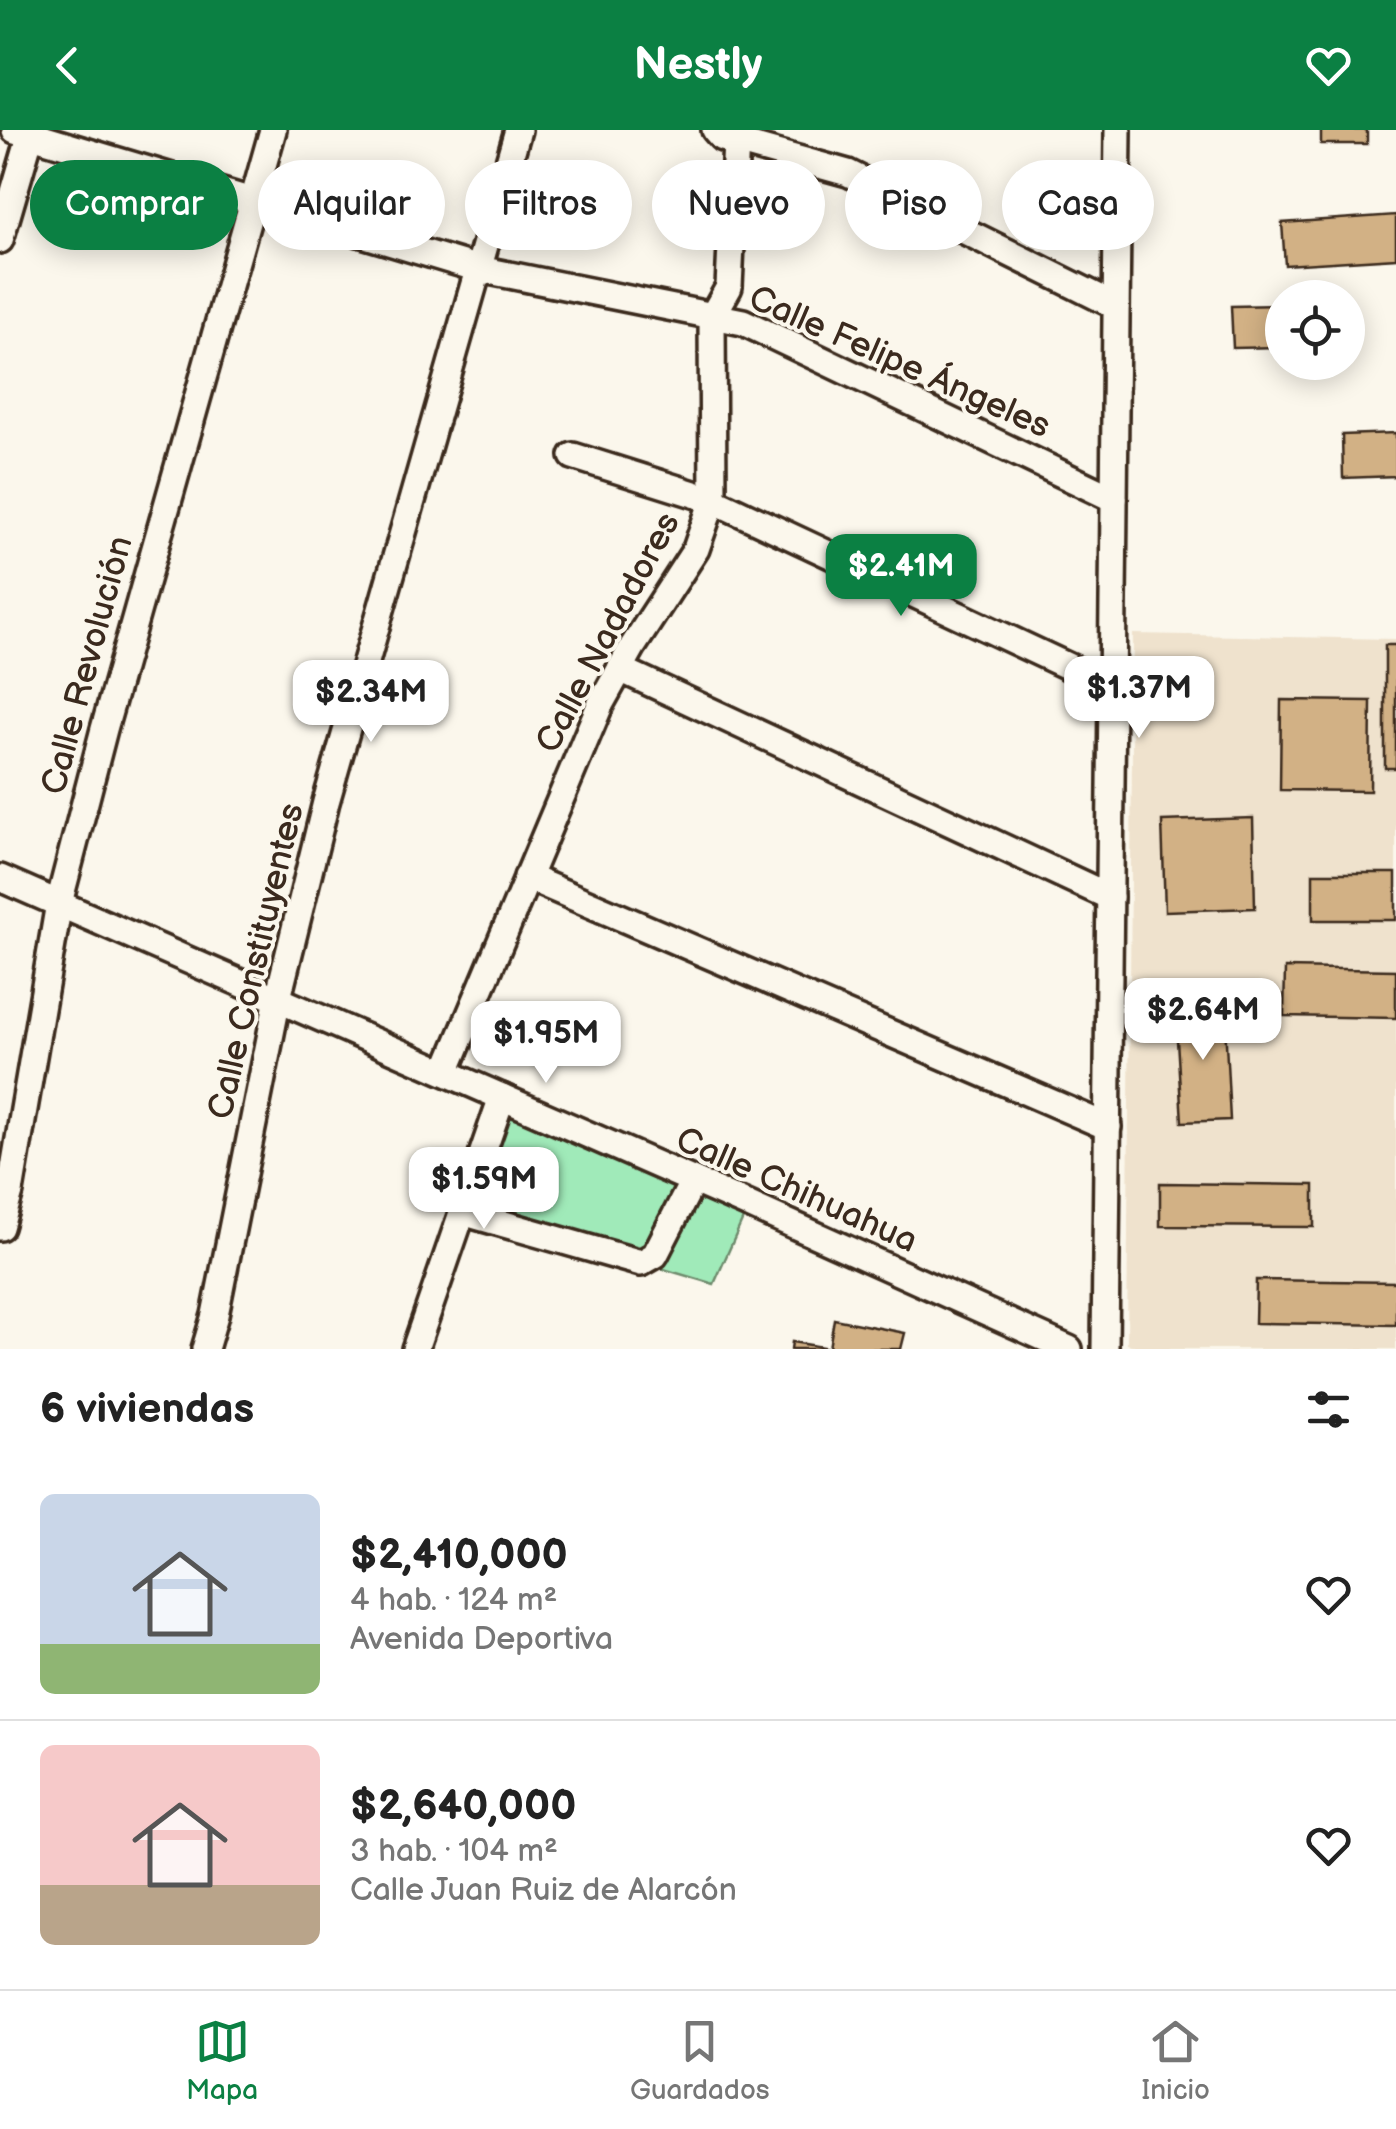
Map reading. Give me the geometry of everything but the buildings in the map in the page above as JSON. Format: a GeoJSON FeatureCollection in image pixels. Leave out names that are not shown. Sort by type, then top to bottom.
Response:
{"type":"FeatureCollection","features":[{"type":"Feature","properties":{"kind":"street","name":"Calle Revolución"},"geometry":{"type":"LineString","coordinates":[[0,1227],[10,1192],[59,903],[104,729],[273,130]]}},
{"type":"Feature","properties":{"kind":"street","name":"Calle Constituyentes"},"geometry":{"type":"LineString","coordinates":[[205,1349],[278,998],[334,773],[518,130]]}},
{"type":"Feature","properties":{"kind":"street"},"geometry":{"type":"LineString","coordinates":[[1105,1349],[1118,130]]}},
{"type":"Feature","properties":{"kind":"street","name":"Calle Felipe Ángeles"},"geometry":{"type":"LineString","coordinates":[[26,132],[479,269],[743,322],[1114,499]]}},
{"type":"Feature","properties":{"kind":"street"},"geometry":{"type":"LineString","coordinates":[[0,240],[26,132]]}},
{"type":"Feature","properties":{"kind":"street","name":"Calle Nadadores"},"geometry":{"type":"LineString","coordinates":[[446,1072],[600,705],[696,548],[714,500],[712,317],[728,287],[725,136],[848,173],[1116,306]]}},
{"type":"Feature","properties":{"kind":"street"},"geometry":{"type":"LineString","coordinates":[[574,456],[714,500],[1112,688]]}},
{"type":"Feature","properties":{"kind":"street"},"geometry":{"type":"LineString","coordinates":[[620,669],[1110,897]]}},
{"type":"Feature","properties":{"kind":"street"},"geometry":{"type":"LineString","coordinates":[[528,877],[1108,1127]]}},
{"type":"Feature","properties":{"kind":"street","name":"Calle Chihuahua"},"geometry":{"type":"LineString","coordinates":[[0,878],[1069,1349]]}},
{"type":"Feature","properties":{"kind":"street"},"geometry":{"type":"LineString","coordinates":[[415,1349],[502,1097]]}},
{"type":"Feature","properties":{"kind":"street"},"geometry":{"type":"LineString","coordinates":[[462,1212],[641,1263],[655,1255],[694,1181]]}},
{"type":"Feature","properties":{"kind":"shaded area"},"geometry":{"type":"Polygon","coordinates":[[[1133,634],[1396,639],[1396,1349],[1148,1349],[1127,1344],[1133,634]]]}},
{"type":"Feature","properties":{"kind":"green space"},"geometry":{"type":"Polygon","coordinates":[[[512,1109],[746,1212],[714,1284],[478,1214],[512,1109]]]}}]}
